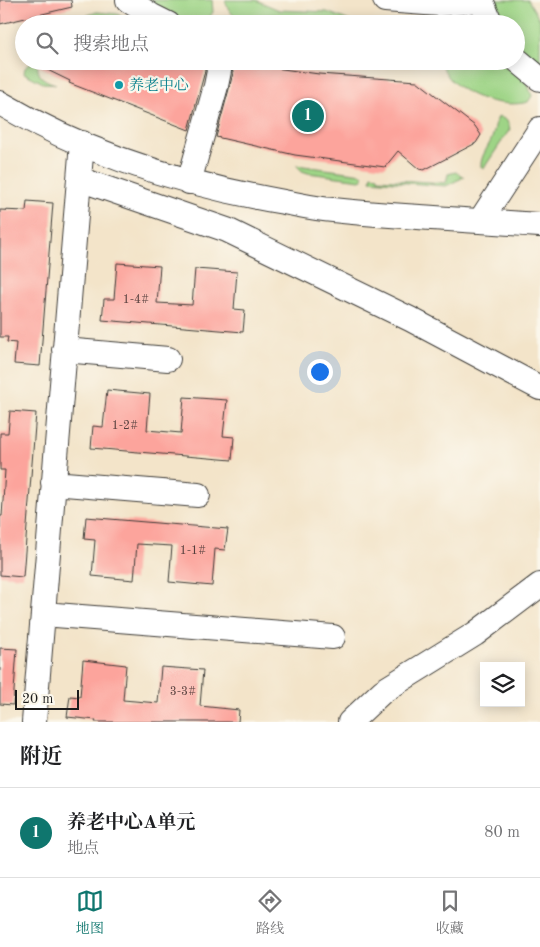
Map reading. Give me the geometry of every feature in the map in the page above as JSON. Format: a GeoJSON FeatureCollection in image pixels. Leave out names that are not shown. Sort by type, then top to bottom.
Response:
{"type":"FeatureCollection","features":[{"type":"Feature","properties":{"kind":"street"},"geometry":{"type":"LineString","coordinates":[[128,0],[151,15]]}},
{"type":"Feature","properties":{"kind":"street"},"geometry":{"type":"LineString","coordinates":[[385,0],[439,4],[482,0],[488,15]]}},
{"type":"Feature","properties":{"kind":"street"},"geometry":{"type":"LineString","coordinates":[[525,66],[540,79]]}},
{"type":"Feature","properties":{"kind":"street"},"geometry":{"type":"LineString","coordinates":[[189,182],[216,86],[218,70]]}},
{"type":"Feature","properties":{"kind":"street"},"geometry":{"type":"LineString","coordinates":[[0,103],[24,116],[120,159],[189,182],[240,195],[331,210],[540,225]]}},
{"type":"Feature","properties":{"kind":"street"},"geometry":{"type":"LineString","coordinates":[[480,221],[540,128]]}},
{"type":"Feature","properties":{"kind":"street"},"geometry":{"type":"LineString","coordinates":[[34,722],[82,143]]}},
{"type":"Feature","properties":{"kind":"street"},"geometry":{"type":"LineString","coordinates":[[79,179],[228,230],[410,319],[540,388]]}},
{"type":"Feature","properties":{"kind":"street"},"geometry":{"type":"LineString","coordinates":[[64,350],[168,359]]}},
{"type":"Feature","properties":{"kind":"street"},"geometry":{"type":"LineString","coordinates":[[54,483],[198,495]]}},
{"type":"Feature","properties":{"kind":"street"},"geometry":{"type":"LineString","coordinates":[[350,722],[383,691],[475,634],[540,585]]}},
{"type":"Feature","properties":{"kind":"street"},"geometry":{"type":"LineString","coordinates":[[43,614],[333,637]]}},
{"type":"Feature","properties":{"kind":"green space"},"geometry":{"type":"Polygon","coordinates":[[[138,0],[212,0],[213,12],[211,15],[167,15],[138,0]]]}},
{"type":"Feature","properties":{"kind":"green space"},"geometry":{"type":"Polygon","coordinates":[[[225,0],[256,0],[279,10],[327,12],[334,15],[233,15],[225,0]]]}},
{"type":"Feature","properties":{"kind":"green space"},"geometry":{"type":"Polygon","coordinates":[[[492,0],[528,0],[540,20],[540,64],[525,55],[525,15],[498,15],[492,0]]]}},
{"type":"Feature","properties":{"kind":"green space"},"geometry":{"type":"Polygon","coordinates":[[[97,12],[119,15],[88,15],[97,12]]]}},
{"type":"Feature","properties":{"kind":"green space"},"geometry":{"type":"Polygon","coordinates":[[[444,13],[462,15],[437,15],[444,13]]]}},
{"type":"Feature","properties":{"kind":"green space"},"geometry":{"type":"Polygon","coordinates":[[[25,70],[38,70],[41,77],[56,84],[43,83],[24,73],[25,70]]]}},
{"type":"Feature","properties":{"kind":"green space"},"geometry":{"type":"Polygon","coordinates":[[[444,70],[515,70],[528,85],[532,96],[528,102],[519,104],[489,101],[461,89],[449,78],[444,70]]]}},
{"type":"Feature","properties":{"kind":"green space"},"geometry":{"type":"Polygon","coordinates":[[[499,116],[507,121],[510,129],[484,168],[481,167],[482,158],[492,139],[499,116]]]}},
{"type":"Feature","properties":{"kind":"green space"},"geometry":{"type":"Polygon","coordinates":[[[296,165],[362,174],[363,179],[308,173],[302,171],[296,165]]]}},
{"type":"Feature","properties":{"kind":"green space"},"geometry":{"type":"Polygon","coordinates":[[[456,172],[464,177],[446,186],[370,180],[372,175],[378,176],[378,179],[446,183],[448,174],[456,172]]]}},
{"type":"Feature","properties":{"kind":"building"},"geometry":{"type":"Polygon","coordinates":[[[0,0],[71,0],[72,7],[38,15],[15,15],[15,20],[0,24],[0,0]]]}},
{"type":"Feature","properties":{"kind":"building"},"geometry":{"type":"Polygon","coordinates":[[[47,70],[205,71],[189,130],[69,83],[70,81],[47,70]]]}},
{"type":"Feature","properties":{"kind":"building"},"geometry":{"type":"Polygon","coordinates":[[[232,70],[290,70],[417,81],[475,126],[481,135],[476,143],[424,170],[419,169],[398,151],[385,167],[295,155],[216,137],[232,70]]]}},
{"type":"Feature","properties":{"kind":"building"},"geometry":{"type":"Polygon","coordinates":[[[27,201],[53,203],[40,366],[14,364],[16,343],[7,342],[8,337],[0,337],[0,210],[26,211],[27,201]]]}},
{"type":"Feature","properties":{"kind":"building"},"geometry":{"type":"Polygon","coordinates":[[[117,263],[160,266],[157,303],[192,305],[195,269],[237,272],[234,309],[245,310],[243,332],[102,320],[104,299],[114,299],[117,263]]]}},
{"type":"Feature","properties":{"kind":"building"},"geometry":{"type":"Polygon","coordinates":[[[107,390],[150,394],[147,430],[181,433],[184,397],[227,400],[223,436],[234,437],[232,460],[91,448],[93,426],[103,427],[107,390]]]}},
{"type":"Feature","properties":{"kind":"building"},"geometry":{"type":"Polygon","coordinates":[[[10,411],[36,413],[23,577],[0,575],[0,516],[2,516],[5,470],[0,470],[0,433],[8,433],[10,411]]]}},
{"type":"Feature","properties":{"kind":"building"},"geometry":{"type":"Polygon","coordinates":[[[86,517],[228,529],[225,550],[215,549],[212,586],[169,582],[172,546],[137,544],[134,580],[92,576],[95,540],[84,539],[86,517]]]}},
{"type":"Feature","properties":{"kind":"building"},"geometry":{"type":"Polygon","coordinates":[[[0,648],[17,649],[13,705],[0,704],[0,648]]]}},
{"type":"Feature","properties":{"kind":"building"},"geometry":{"type":"Polygon","coordinates":[[[83,660],[126,665],[123,700],[158,703],[161,667],[203,670],[200,706],[239,710],[238,722],[95,722],[96,720],[67,717],[70,696],[80,697],[83,660]]]}},
{"type":"Feature","properties":{"kind":"place","name":"养老中心"},"geometry":{"type":"Point","coordinates":[119,85]}},
{"type":"Feature","properties":{"kind":"place","name":"养老中心A单元"},"geometry":{"type":"Point","coordinates":[308,116]}}]}
